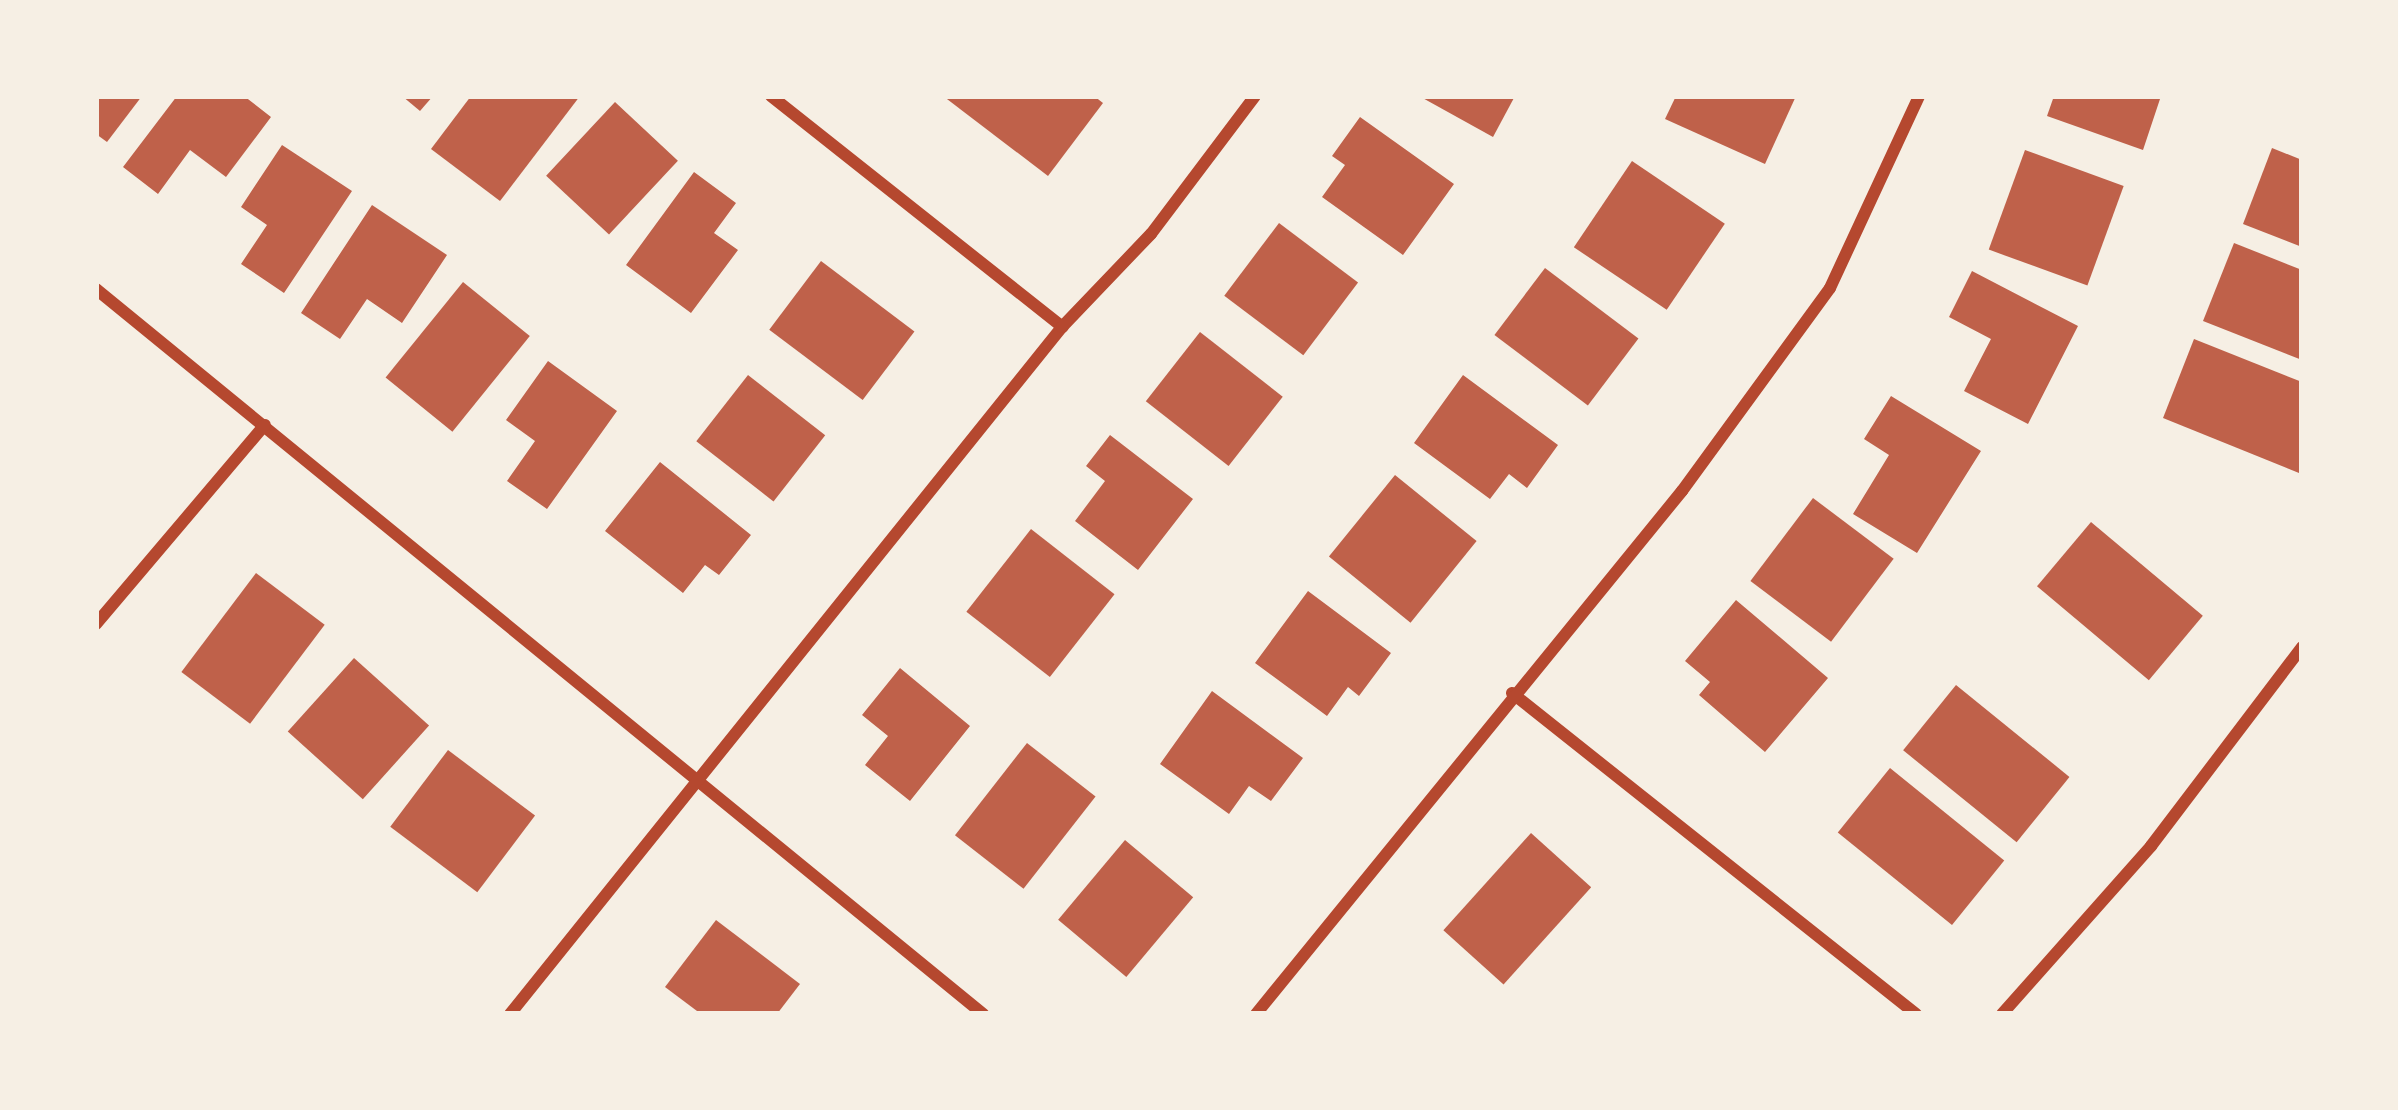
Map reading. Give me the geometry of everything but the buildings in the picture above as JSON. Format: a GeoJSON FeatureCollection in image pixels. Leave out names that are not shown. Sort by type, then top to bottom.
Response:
{"type":"FeatureCollection","features":[{"type":"Feature","properties":{"kind":"street"},"geometry":{"type":"LineString","coordinates":[[771,96],[1062,327]]}},
{"type":"Feature","properties":{"kind":"street"},"geometry":{"type":"LineString","coordinates":[[511,1014],[1062,327],[1151,234],[1255,96]]}},
{"type":"Feature","properties":{"kind":"street"},"geometry":{"type":"LineString","coordinates":[[1256,1014],[1512,693],[1682,490],[1830,288],[1919,96]]}},
{"type":"Feature","properties":{"kind":"street"},"geometry":{"type":"LineString","coordinates":[[96,289],[983,1014]]}},
{"type":"Feature","properties":{"kind":"street"},"geometry":{"type":"LineString","coordinates":[[96,624],[265,425]]}},
{"type":"Feature","properties":{"kind":"street"},"geometry":{"type":"LineString","coordinates":[[2002,1014],[2151,846],[2302,647]]}},
{"type":"Feature","properties":{"kind":"street"},"geometry":{"type":"LineString","coordinates":[[1512,693],[1916,1014]]}}]}
